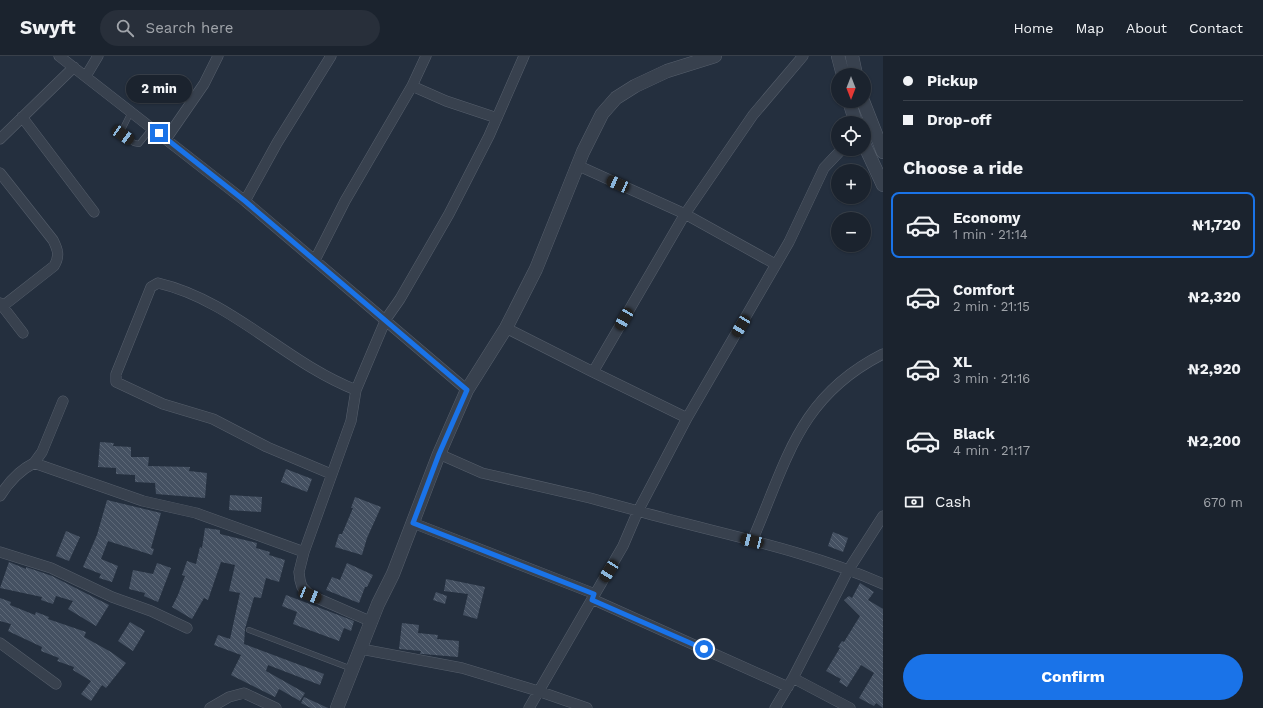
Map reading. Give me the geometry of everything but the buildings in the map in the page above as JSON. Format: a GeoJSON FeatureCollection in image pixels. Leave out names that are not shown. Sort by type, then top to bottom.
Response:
{"type":"FeatureCollection","features":[{"type":"Feature","properties":{"kind":"street"},"geometry":{"type":"LineString","coordinates":[[60,56],[245,201],[386,319],[467,390]]}},
{"type":"Feature","properties":{"kind":"street"},"geometry":{"type":"LineString","coordinates":[[86,76],[98,56]]}},
{"type":"Feature","properties":{"kind":"street"},"geometry":{"type":"LineString","coordinates":[[166,139],[204,84],[218,56]]}},
{"type":"Feature","properties":{"kind":"street"},"geometry":{"type":"LineString","coordinates":[[245,201],[277,143],[331,56]]}},
{"type":"Feature","properties":{"kind":"street"},"geometry":{"type":"LineString","coordinates":[[315,260],[346,201],[412,86],[426,56]]}},
{"type":"Feature","properties":{"kind":"street"},"geometry":{"type":"LineString","coordinates":[[372,622],[310,595],[302,587],[299,572],[304,552],[351,421],[356,390],[386,319],[450,214],[497,118],[524,56]]}},
{"type":"Feature","properties":{"kind":"street"},"geometry":{"type":"LineString","coordinates":[[337,708],[413,523],[439,454],[467,390],[506,328],[536,269],[595,126],[602,114],[616,98],[635,86],[667,71],[714,56]]}},
{"type":"Feature","properties":{"kind":"street"},"geometry":{"type":"LineString","coordinates":[[593,372],[684,214],[753,115],[803,56]]}},
{"type":"Feature","properties":{"kind":"street"},"geometry":{"type":"LineString","coordinates":[[838,56],[841,68]]}},
{"type":"Feature","properties":{"kind":"street"},"geometry":{"type":"LineString","coordinates":[[852,56],[855,68]]}},
{"type":"Feature","properties":{"kind":"street"},"geometry":{"type":"LineString","coordinates":[[0,139],[74,67]]}},
{"type":"Feature","properties":{"kind":"street"},"geometry":{"type":"LineString","coordinates":[[412,86],[446,101],[497,118]]}},
{"type":"Feature","properties":{"kind":"street"},"geometry":{"type":"LineString","coordinates":[[866,108],[883,152]]}},
{"type":"Feature","properties":{"kind":"street"},"geometry":{"type":"LineString","coordinates":[[22,117],[94,212]]}},
{"type":"Feature","properties":{"kind":"street"},"geometry":{"type":"LineString","coordinates":[[529,708],[623,546],[638,511],[687,418],[788,242],[824,168],[835,156]]}},
{"type":"Feature","properties":{"kind":"street"},"geometry":{"type":"LineString","coordinates":[[870,156],[883,185]]}},
{"type":"Feature","properties":{"kind":"street"},"geometry":{"type":"LineString","coordinates":[[579,166],[684,214],[775,264]]}},
{"type":"Feature","properties":{"kind":"street"},"geometry":{"type":"LineString","coordinates":[[0,173],[53,240],[58,253],[58,259],[54,266],[1,304],[24,333]]}},
{"type":"Feature","properties":{"kind":"street"},"geometry":{"type":"LineString","coordinates":[[331,474],[267,447],[213,419],[163,404],[122,386],[116,382],[116,374],[151,287],[158,283],[174,287],[197,296],[242,323],[314,370],[356,390]]}},
{"type":"Feature","properties":{"kind":"street"},"geometry":{"type":"LineString","coordinates":[[506,328],[687,418]]}},
{"type":"Feature","properties":{"kind":"street"},"geometry":{"type":"LineString","coordinates":[[752,541],[784,462],[804,424],[836,385],[855,370],[883,354]]}},
{"type":"Feature","properties":{"kind":"street"},"geometry":{"type":"LineString","coordinates":[[0,496],[17,474],[25,467],[34,463],[42,452],[63,401]]}},
{"type":"Feature","properties":{"kind":"street"},"geometry":{"type":"LineString","coordinates":[[439,454],[482,473],[590,498],[752,541],[850,569],[883,584]]}},
{"type":"Feature","properties":{"kind":"street"},"geometry":{"type":"LineString","coordinates":[[34,463],[143,501],[196,513],[304,552]]}},
{"type":"Feature","properties":{"kind":"street"},"geometry":{"type":"LineString","coordinates":[[775,708],[850,569],[883,516]]}},
{"type":"Feature","properties":{"kind":"street"},"geometry":{"type":"LineString","coordinates":[[413,523],[593,597],[850,708]]}},
{"type":"Feature","properties":{"kind":"street"},"geometry":{"type":"LineString","coordinates":[[0,552],[51,568],[112,597],[151,611],[187,628]]}},
{"type":"Feature","properties":{"kind":"street"},"geometry":{"type":"LineString","coordinates":[[0,643],[56,684]]}},
{"type":"Feature","properties":{"kind":"street"},"geometry":{"type":"LineString","coordinates":[[361,649],[462,668],[538,691],[586,708]]}},
{"type":"Feature","properties":{"kind":"street"},"geometry":{"type":"LineString","coordinates":[[210,708],[229,697],[244,693],[276,708]]}},
{"type":"Feature","properties":{"kind":"lane"},"geometry":{"type":"LineString","coordinates":[[131,112],[122,130],[123,135],[134,143],[139,144],[152,128]]}},
{"type":"Feature","properties":{"kind":"lane"},"geometry":{"type":"LineString","coordinates":[[249,630],[353,669]]}},
{"type":"Feature","properties":{"kind":"route"},"geometry":{"type":"LineString","coordinates":[[159,133],[245,201],[386,319],[467,390],[439,454],[413,523],[594,594],[592,600],[704,649]]}}]}
